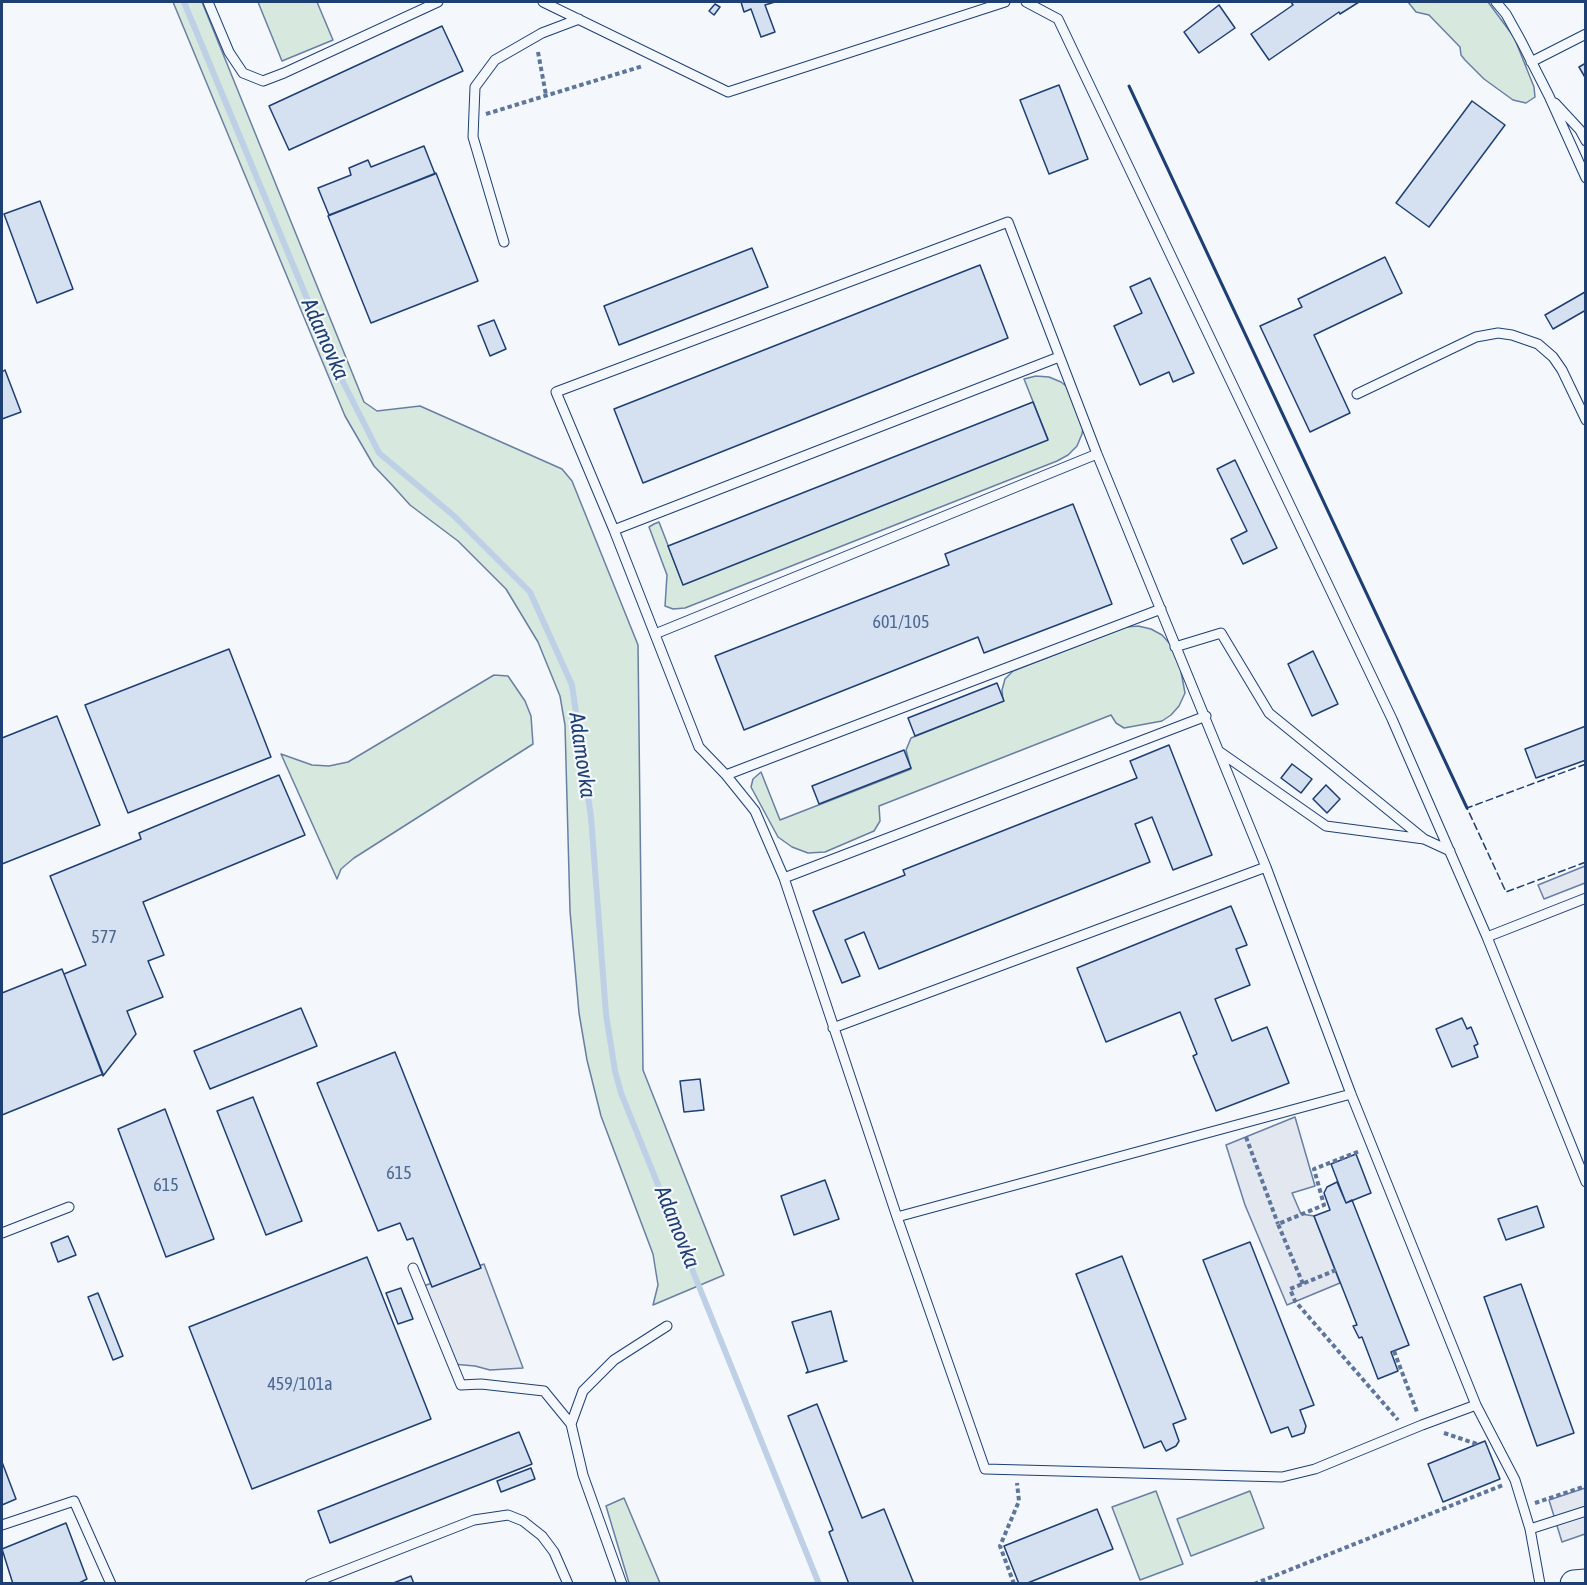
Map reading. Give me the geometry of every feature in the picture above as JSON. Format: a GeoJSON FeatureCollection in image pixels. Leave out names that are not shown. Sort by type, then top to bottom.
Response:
{"type":"FeatureCollection","features":[{"type":"Feature","properties":{"kind":"street"},"geometry":{"type":"LineString","coordinates":[[1574,1584],[1586,1583]]}},
{"type":"Feature","properties":{"kind":"lane"},"geometry":{"type":"LineString","coordinates":[[208,2],[228,52],[243,73],[263,81],[438,2]]}},
{"type":"Feature","properties":{"kind":"lane"},"geometry":{"type":"LineString","coordinates":[[543,2],[728,92],[1005,2]]}},
{"type":"Feature","properties":{"kind":"lane"},"geometry":{"type":"LineString","coordinates":[[1026,2],[1058,19],[1392,719],[1487,937],[1586,1182]]}},
{"type":"Feature","properties":{"kind":"lane"},"geometry":{"type":"LineString","coordinates":[[1496,2],[1509,20],[1532,62],[1586,178]]}},
{"type":"Feature","properties":{"kind":"lane"},"geometry":{"type":"LineString","coordinates":[[504,242],[473,136],[475,87],[495,60],[535,37],[579,19]]}},
{"type":"Feature","properties":{"kind":"lane"},"geometry":{"type":"LineString","coordinates":[[1532,62],[1586,34]]}},
{"type":"Feature","properties":{"kind":"lane"},"geometry":{"type":"LineString","coordinates":[[1549,96],[1580,130],[1586,141]]}},
{"type":"Feature","properties":{"kind":"lane"},"geometry":{"type":"LineString","coordinates":[[1476,1405],[1315,1469],[1282,1477],[985,1469],[833,1028],[784,878],[755,811],[726,774],[699,747],[614,530],[556,392],[1008,222],[1097,454],[1266,867],[1351,1094],[1476,1405],[1515,1480],[1530,1529],[1540,1584]]}},
{"type":"Feature","properties":{"kind":"lane"},"geometry":{"type":"LineString","coordinates":[[1357,394],[1476,337],[1497,333],[1512,335],[1538,344],[1553,357],[1562,370],[1586,420]]}},
{"type":"Feature","properties":{"kind":"lane"},"geometry":{"type":"LineString","coordinates":[[614,530],[1059,357]]}},
{"type":"Feature","properties":{"kind":"lane"},"geometry":{"type":"LineString","coordinates":[[655,634],[1097,454]]}},
{"type":"Feature","properties":{"kind":"lane"},"geometry":{"type":"LineString","coordinates":[[726,774],[1161,609]]}},
{"type":"Feature","properties":{"kind":"lane"},"geometry":{"type":"LineString","coordinates":[[1175,647],[1221,633],[1269,713],[1424,839],[1450,851]]}},
{"type":"Feature","properties":{"kind":"lane"},"geometry":{"type":"LineString","coordinates":[[784,878],[1206,716]]}},
{"type":"Feature","properties":{"kind":"lane"},"geometry":{"type":"LineString","coordinates":[[1220,752],[1326,826],[1424,839]]}},
{"type":"Feature","properties":{"kind":"lane"},"geometry":{"type":"LineString","coordinates":[[833,1028],[1266,867]]}},
{"type":"Feature","properties":{"kind":"lane"},"geometry":{"type":"LineString","coordinates":[[1487,937],[1586,898]]}},
{"type":"Feature","properties":{"kind":"lane"},"geometry":{"type":"LineString","coordinates":[[897,1216],[1351,1094]]}},
{"type":"Feature","properties":{"kind":"lane"},"geometry":{"type":"LineString","coordinates":[[2,1233],[69,1207]]}},
{"type":"Feature","properties":{"kind":"lane"},"geometry":{"type":"LineString","coordinates":[[413,1268],[461,1385],[481,1384],[544,1391],[571,1424],[583,1475],[622,1584]]}},
{"type":"Feature","properties":{"kind":"lane"},"geometry":{"type":"LineString","coordinates":[[571,1424],[583,1391],[614,1360],[667,1326]]}},
{"type":"Feature","properties":{"kind":"lane"},"geometry":{"type":"LineString","coordinates":[[2,1526],[74,1501],[111,1584]]}},
{"type":"Feature","properties":{"kind":"lane"},"geometry":{"type":"LineString","coordinates":[[1530,1529],[1586,1511]]}},
{"type":"Feature","properties":{"kind":"lane"},"geometry":{"type":"LineString","coordinates":[[310,1584],[474,1520],[508,1515],[523,1521],[542,1536],[554,1552],[568,1584]]}},
{"type":"Feature","properties":{"kind":"path"},"geometry":{"type":"LineString","coordinates":[[535,37],[546,95]]}},
{"type":"Feature","properties":{"kind":"path"},"geometry":{"type":"LineString","coordinates":[[474,117],[662,60]]}},
{"type":"Feature","properties":{"kind":"path"},"geometry":{"type":"LineString","coordinates":[[1241,1124],[1303,1284]]}},
{"type":"Feature","properties":{"kind":"path"},"geometry":{"type":"LineString","coordinates":[[1278,1224],[1324,1205],[1314,1169],[1372,1146]]}},
{"type":"Feature","properties":{"kind":"path"},"geometry":{"type":"LineString","coordinates":[[1336,1270],[1290,1289],[1295,1301],[1408,1432]]}},
{"type":"Feature","properties":{"kind":"path"},"geometry":{"type":"LineString","coordinates":[[1394,1351],[1422,1425],[1477,1444]]}},
{"type":"Feature","properties":{"kind":"path"},"geometry":{"type":"LineString","coordinates":[[1014,1584],[1000,1546],[1020,1501],[1015,1470]]}},
{"type":"Feature","properties":{"kind":"path"},"geometry":{"type":"LineString","coordinates":[[1254,1584],[1515,1480]]}},
{"type":"Feature","properties":{"kind":"path"},"geometry":{"type":"LineString","coordinates":[[1491,1483],[1493,1489]]}},
{"type":"Feature","properties":{"kind":"path"},"geometry":{"type":"LineString","coordinates":[[1524,1506],[1586,1486]]}},
{"type":"Feature","properties":{"kind":"shaded area"},"geometry":{"type":"Polygon","coordinates":[[[173,2],[202,2],[364,402],[377,411],[420,406],[562,469],[572,481],[638,645],[643,1070],[724,1275],[653,1305],[658,1285],[653,1254],[601,1116],[587,1060],[579,1013],[570,911],[565,725],[560,696],[538,642],[506,589],[458,541],[410,505],[374,466],[345,416],[173,2]]]}},
{"type":"Feature","properties":{"kind":"shaded area"},"geometry":{"type":"Polygon","coordinates":[[[258,2],[317,2],[333,40],[282,61],[258,2]]]}},
{"type":"Feature","properties":{"kind":"shaded area"},"geometry":{"type":"Polygon","coordinates":[[[1408,2],[1488,2],[1514,37],[1534,87],[1535,97],[1526,103],[1513,100],[1484,79],[1461,55],[1460,47],[1429,15],[1416,12],[1408,2]]]}},
{"type":"Feature","properties":{"kind":"shaded area"},"geometry":{"type":"Polygon","coordinates":[[[1036,376],[1049,377],[1061,382],[1071,390],[1084,421],[1077,446],[1068,455],[685,608],[673,609],[665,606],[667,575],[649,527],[659,522],[683,584],[1048,439],[1024,379],[1036,376]]]}},
{"type":"Feature","properties":{"kind":"shaded area"},"geometry":{"type":"Polygon","coordinates":[[[1138,626],[1162,635],[1171,645],[1179,661],[1185,693],[1179,706],[1162,721],[1124,728],[1116,723],[1111,715],[879,806],[880,821],[874,831],[825,852],[808,853],[792,847],[778,837],[751,787],[753,779],[761,772],[780,820],[911,769],[906,750],[911,738],[1003,701],[1002,690],[1005,679],[1013,671],[1126,627],[1138,626]]]}},
{"type":"Feature","properties":{"kind":"shaded area"},"geometry":{"type":"Polygon","coordinates":[[[494,675],[508,676],[525,701],[531,716],[533,744],[354,858],[341,869],[337,879],[281,754],[312,765],[329,766],[348,762],[494,675]]]}},
{"type":"Feature","properties":{"kind":"shaded area"},"geometry":{"type":"Polygon","coordinates":[[[1585,866],[1585,883],[1544,899],[1538,885],[1585,866]]]}},
{"type":"Feature","properties":{"kind":"shaded area"},"geometry":{"type":"Polygon","coordinates":[[[1295,1117],[1315,1186],[1292,1193],[1301,1214],[1314,1216],[1340,1283],[1287,1305],[1245,1205],[1226,1145],[1295,1117]]]}},
{"type":"Feature","properties":{"kind":"shaded area"},"geometry":{"type":"Polygon","coordinates":[[[484,1264],[523,1368],[490,1370],[452,1364],[421,1287],[484,1264]]]}},
{"type":"Feature","properties":{"kind":"shaded area"},"geometry":{"type":"Polygon","coordinates":[[[1585,1488],[1585,1534],[1562,1542],[1549,1500],[1585,1488]]]}},
{"type":"Feature","properties":{"kind":"shaded area"},"geometry":{"type":"Polygon","coordinates":[[[1156,1491],[1183,1564],[1140,1580],[1112,1507],[1156,1491]]]}},
{"type":"Feature","properties":{"kind":"shaded area"},"geometry":{"type":"Polygon","coordinates":[[[1250,1491],[1264,1528],[1191,1556],[1177,1519],[1250,1491]]]}},
{"type":"Feature","properties":{"kind":"shaded area"},"geometry":{"type":"Polygon","coordinates":[[[624,1498],[660,1583],[629,1583],[606,1506],[624,1498]]]}},
{"type":"Feature","properties":{"kind":"building"},"geometry":{"type":"Polygon","coordinates":[[[741,2],[775,2],[765,5],[775,32],[761,37],[751,9],[744,12],[741,2]]]}},
{"type":"Feature","properties":{"kind":"building"},"geometry":{"type":"Polygon","coordinates":[[[1291,2],[1359,2],[1340,14],[1339,12],[1269,60],[1251,34],[1293,5],[1291,2]]]}},
{"type":"Feature","properties":{"kind":"building"},"geometry":{"type":"Polygon","coordinates":[[[715,4],[720,7],[714,15],[709,11],[715,4]]]}},
{"type":"Feature","properties":{"kind":"building"},"geometry":{"type":"Polygon","coordinates":[[[1219,5],[1235,28],[1199,53],[1184,32],[1219,5]]]}},
{"type":"Feature","properties":{"kind":"building"},"geometry":{"type":"Polygon","coordinates":[[[442,26],[463,71],[289,150],[269,106],[442,26]]]}},
{"type":"Feature","properties":{"kind":"building"},"geometry":{"type":"Polygon","coordinates":[[[1586,63],[1586,79],[1579,67],[1586,63]]]}},
{"type":"Feature","properties":{"kind":"building"},"geometry":{"type":"Polygon","coordinates":[[[1059,85],[1088,159],[1049,174],[1020,100],[1059,85]]]}},
{"type":"Feature","properties":{"kind":"building"},"geometry":{"type":"Polygon","coordinates":[[[1472,101],[1505,125],[1429,227],[1396,203],[1472,101]]]}},
{"type":"Feature","properties":{"kind":"building"},"geometry":{"type":"Polygon","coordinates":[[[424,146],[435,174],[329,215],[318,188],[351,175],[349,168],[368,160],[371,167],[424,146]]]}},
{"type":"Feature","properties":{"kind":"building"},"geometry":{"type":"Polygon","coordinates":[[[436,173],[478,281],[371,323],[328,216],[436,173]]]}},
{"type":"Feature","properties":{"kind":"building"},"geometry":{"type":"Polygon","coordinates":[[[40,201],[73,289],[37,303],[4,214],[40,201]]]}},
{"type":"Feature","properties":{"kind":"building"},"geometry":{"type":"Polygon","coordinates":[[[752,248],[768,287],[619,345],[604,306],[752,248]]]}},
{"type":"Feature","properties":{"kind":"building"},"geometry":{"type":"Polygon","coordinates":[[[1385,257],[1402,293],[1314,335],[1350,413],[1310,432],[1260,326],[1302,307],[1298,299],[1385,257]]]}},
{"type":"Feature","properties":{"kind":"building"},"geometry":{"type":"Polygon","coordinates":[[[980,265],[1008,338],[643,483],[614,409],[980,265]]]}},
{"type":"Feature","properties":{"kind":"building"},"geometry":{"type":"Polygon","coordinates":[[[1150,278],[1194,373],[1173,382],[1169,372],[1140,385],[1114,326],[1142,313],[1130,287],[1150,278]]]}},
{"type":"Feature","properties":{"kind":"building"},"geometry":{"type":"Polygon","coordinates":[[[1585,292],[1586,310],[1553,329],[1545,315],[1585,292]]]}},
{"type":"Feature","properties":{"kind":"building"},"geometry":{"type":"Polygon","coordinates":[[[494,320],[506,349],[490,356],[478,326],[494,320]]]}},
{"type":"Feature","properties":{"kind":"building"},"geometry":{"type":"Polygon","coordinates":[[[5,370],[21,412],[2,419],[2,372],[5,370]]]}},
{"type":"Feature","properties":{"kind":"building"},"geometry":{"type":"Polygon","coordinates":[[[1033,402],[1048,440],[683,585],[668,546],[1033,402]]]}},
{"type":"Feature","properties":{"kind":"building"},"geometry":{"type":"Polygon","coordinates":[[[1235,460],[1277,548],[1243,564],[1231,539],[1247,531],[1217,469],[1235,460]]]}},
{"type":"Feature","properties":{"kind":"building"},"geometry":{"type":"Polygon","coordinates":[[[1073,504],[1112,604],[984,653],[978,637],[744,730],[715,656],[949,565],[945,554],[1073,504]]]}},
{"type":"Feature","properties":{"kind":"building"},"geometry":{"type":"Polygon","coordinates":[[[229,649],[271,757],[128,813],[85,705],[229,649]]]}},
{"type":"Feature","properties":{"kind":"building"},"geometry":{"type":"Polygon","coordinates":[[[1313,651],[1338,704],[1312,716],[1288,664],[1313,651]]]}},
{"type":"Feature","properties":{"kind":"building"},"geometry":{"type":"Polygon","coordinates":[[[997,683],[1004,701],[915,736],[908,718],[997,683]]]}},
{"type":"Feature","properties":{"kind":"building"},"geometry":{"type":"Polygon","coordinates":[[[57,716],[100,825],[2,864],[2,738],[57,716]]]}},
{"type":"Feature","properties":{"kind":"building"},"geometry":{"type":"Polygon","coordinates":[[[1586,726],[1586,760],[1536,778],[1525,749],[1586,726]]]}},
{"type":"Feature","properties":{"kind":"building"},"geometry":{"type":"Polygon","coordinates":[[[1169,745],[1212,855],[1173,870],[1152,817],[1135,824],[1150,862],[879,969],[864,932],[845,940],[860,976],[842,983],[813,911],[905,875],[903,870],[1137,778],[1130,761],[1169,745]]]}},
{"type":"Feature","properties":{"kind":"building"},"geometry":{"type":"Polygon","coordinates":[[[904,750],[911,768],[819,804],[812,786],[904,750]]]}},
{"type":"Feature","properties":{"kind":"building"},"geometry":{"type":"Polygon","coordinates":[[[1292,764],[1312,779],[1301,793],[1281,778],[1292,764]]]}},
{"type":"Feature","properties":{"kind":"building"},"geometry":{"type":"Polygon","coordinates":[[[279,775],[305,835],[143,902],[164,955],[148,961],[163,997],[127,1011],[136,1034],[103,1076],[64,974],[86,965],[50,876],[141,839],[139,833],[279,775]]]}},
{"type":"Feature","properties":{"kind":"building"},"geometry":{"type":"Polygon","coordinates":[[[1326,785],[1340,799],[1327,813],[1313,799],[1326,785]]]}},
{"type":"Feature","properties":{"kind":"building"},"geometry":{"type":"Polygon","coordinates":[[[1231,906],[1247,945],[1236,949],[1250,985],[1215,999],[1232,1041],[1267,1027],[1289,1083],[1216,1111],[1193,1056],[1197,1054],[1180,1012],[1106,1042],[1077,968],[1231,906]]]}},
{"type":"Feature","properties":{"kind":"building"},"geometry":{"type":"Polygon","coordinates":[[[62,969],[103,1074],[2,1115],[2,993],[62,969]]]}},
{"type":"Feature","properties":{"kind":"building"},"geometry":{"type":"Polygon","coordinates":[[[301,1008],[317,1046],[210,1089],[194,1051],[301,1008]]]}},
{"type":"Feature","properties":{"kind":"building"},"geometry":{"type":"Polygon","coordinates":[[[1462,1018],[1467,1029],[1471,1027],[1478,1044],[1474,1046],[1478,1057],[1452,1067],[1436,1029],[1462,1018]]]}},
{"type":"Feature","properties":{"kind":"building"},"geometry":{"type":"Polygon","coordinates":[[[395,1052],[481,1268],[432,1287],[413,1238],[407,1240],[400,1223],[378,1231],[317,1083],[395,1052]]]}},
{"type":"Feature","properties":{"kind":"building"},"geometry":{"type":"Polygon","coordinates":[[[700,1079],[704,1110],[684,1112],[680,1081],[700,1079]]]}},
{"type":"Feature","properties":{"kind":"building"},"geometry":{"type":"Polygon","coordinates":[[[253,1097],[302,1221],[266,1235],[217,1111],[253,1097]]]}},
{"type":"Feature","properties":{"kind":"building"},"geometry":{"type":"Polygon","coordinates":[[[165,1109],[214,1239],[166,1257],[118,1129],[165,1109]]]}},
{"type":"Feature","properties":{"kind":"building"},"geometry":{"type":"Polygon","coordinates":[[[1356,1154],[1371,1193],[1346,1203],[1331,1164],[1356,1154]]]}},
{"type":"Feature","properties":{"kind":"building"},"geometry":{"type":"Polygon","coordinates":[[[825,1180],[839,1219],[794,1235],[781,1196],[825,1180]]]}},
{"type":"Feature","properties":{"kind":"building"},"geometry":{"type":"Polygon","coordinates":[[[1337,1182],[1346,1203],[1352,1200],[1409,1345],[1391,1352],[1398,1371],[1378,1379],[1362,1337],[1359,1338],[1353,1326],[1357,1325],[1314,1216],[1330,1210],[1324,1193],[1327,1187],[1337,1182]]]}},
{"type":"Feature","properties":{"kind":"building"},"geometry":{"type":"Polygon","coordinates":[[[1537,1206],[1544,1227],[1506,1240],[1498,1219],[1537,1206]]]}},
{"type":"Feature","properties":{"kind":"building"},"geometry":{"type":"Polygon","coordinates":[[[68,1236],[76,1255],[58,1262],[51,1243],[68,1236]]]}},
{"type":"Feature","properties":{"kind":"building"},"geometry":{"type":"Polygon","coordinates":[[[1250,1242],[1314,1405],[1300,1410],[1306,1426],[1304,1433],[1292,1437],[1288,1427],[1271,1433],[1203,1260],[1250,1242]]]}},
{"type":"Feature","properties":{"kind":"building"},"geometry":{"type":"Polygon","coordinates":[[[1122,1256],[1186,1419],[1173,1424],[1179,1441],[1176,1446],[1166,1451],[1161,1441],[1144,1448],[1076,1274],[1122,1256]]]}},
{"type":"Feature","properties":{"kind":"building"},"geometry":{"type":"Polygon","coordinates":[[[367,1257],[431,1419],[252,1489],[189,1327],[367,1257]]]}},
{"type":"Feature","properties":{"kind":"building"},"geometry":{"type":"Polygon","coordinates":[[[1521,1284],[1574,1433],[1537,1446],[1484,1297],[1521,1284]]]}},
{"type":"Feature","properties":{"kind":"building"},"geometry":{"type":"Polygon","coordinates":[[[401,1288],[413,1319],[398,1324],[386,1293],[401,1288]]]}},
{"type":"Feature","properties":{"kind":"building"},"geometry":{"type":"Polygon","coordinates":[[[98,1293],[123,1356],[113,1360],[88,1297],[98,1293]]]}},
{"type":"Feature","properties":{"kind":"building"},"geometry":{"type":"Polygon","coordinates":[[[831,1311],[844,1361],[847,1361],[806,1373],[808,1371],[792,1322],[831,1311]]]}},
{"type":"Feature","properties":{"kind":"building"},"geometry":{"type":"Polygon","coordinates":[[[817,1404],[862,1518],[884,1509],[914,1584],[849,1584],[829,1532],[833,1530],[788,1416],[817,1404]]]}},
{"type":"Feature","properties":{"kind":"building"},"geometry":{"type":"Polygon","coordinates":[[[519,1432],[532,1464],[330,1543],[318,1511],[519,1432]]]}},
{"type":"Feature","properties":{"kind":"building"},"geometry":{"type":"Polygon","coordinates":[[[1485,1441],[1500,1479],[1443,1502],[1428,1464],[1485,1441]]]}},
{"type":"Feature","properties":{"kind":"building"},"geometry":{"type":"Polygon","coordinates":[[[2,1462],[16,1499],[2,1505],[2,1462]]]}},
{"type":"Feature","properties":{"kind":"building"},"geometry":{"type":"Polygon","coordinates":[[[531,1468],[535,1479],[501,1492],[497,1481],[531,1468]]]}},
{"type":"Feature","properties":{"kind":"building"},"geometry":{"type":"Polygon","coordinates":[[[1097,1509],[1113,1549],[1025,1584],[1019,1584],[1004,1546],[1097,1509]]]}},
{"type":"Feature","properties":{"kind":"building"},"geometry":{"type":"Polygon","coordinates":[[[66,1523],[87,1579],[77,1584],[13,1584],[2,1549],[66,1523]]]}},
{"type":"Feature","properties":{"kind":"building"},"geometry":{"type":"Polygon","coordinates":[[[411,1576],[414,1584],[391,1584],[411,1576]]]}},
{"type":"Feature","properties":{"kind":"waterway","name":"Adamovka"},"geometry":{"type":"LineString","coordinates":[[184,2],[335,366],[379,453],[453,515],[530,592],[572,685],[591,817],[606,1014],[621,1093],[819,1584]]}},
{"type":"Feature","properties":{"kind":"fence"},"geometry":{"type":"LineString","coordinates":[[1586,764],[1467,808],[1506,892],[1586,862]]}},
{"type":"Feature","properties":{"kind":"wall"},"geometry":{"type":"LineString","coordinates":[[1129,86],[1467,808]]}}]}
